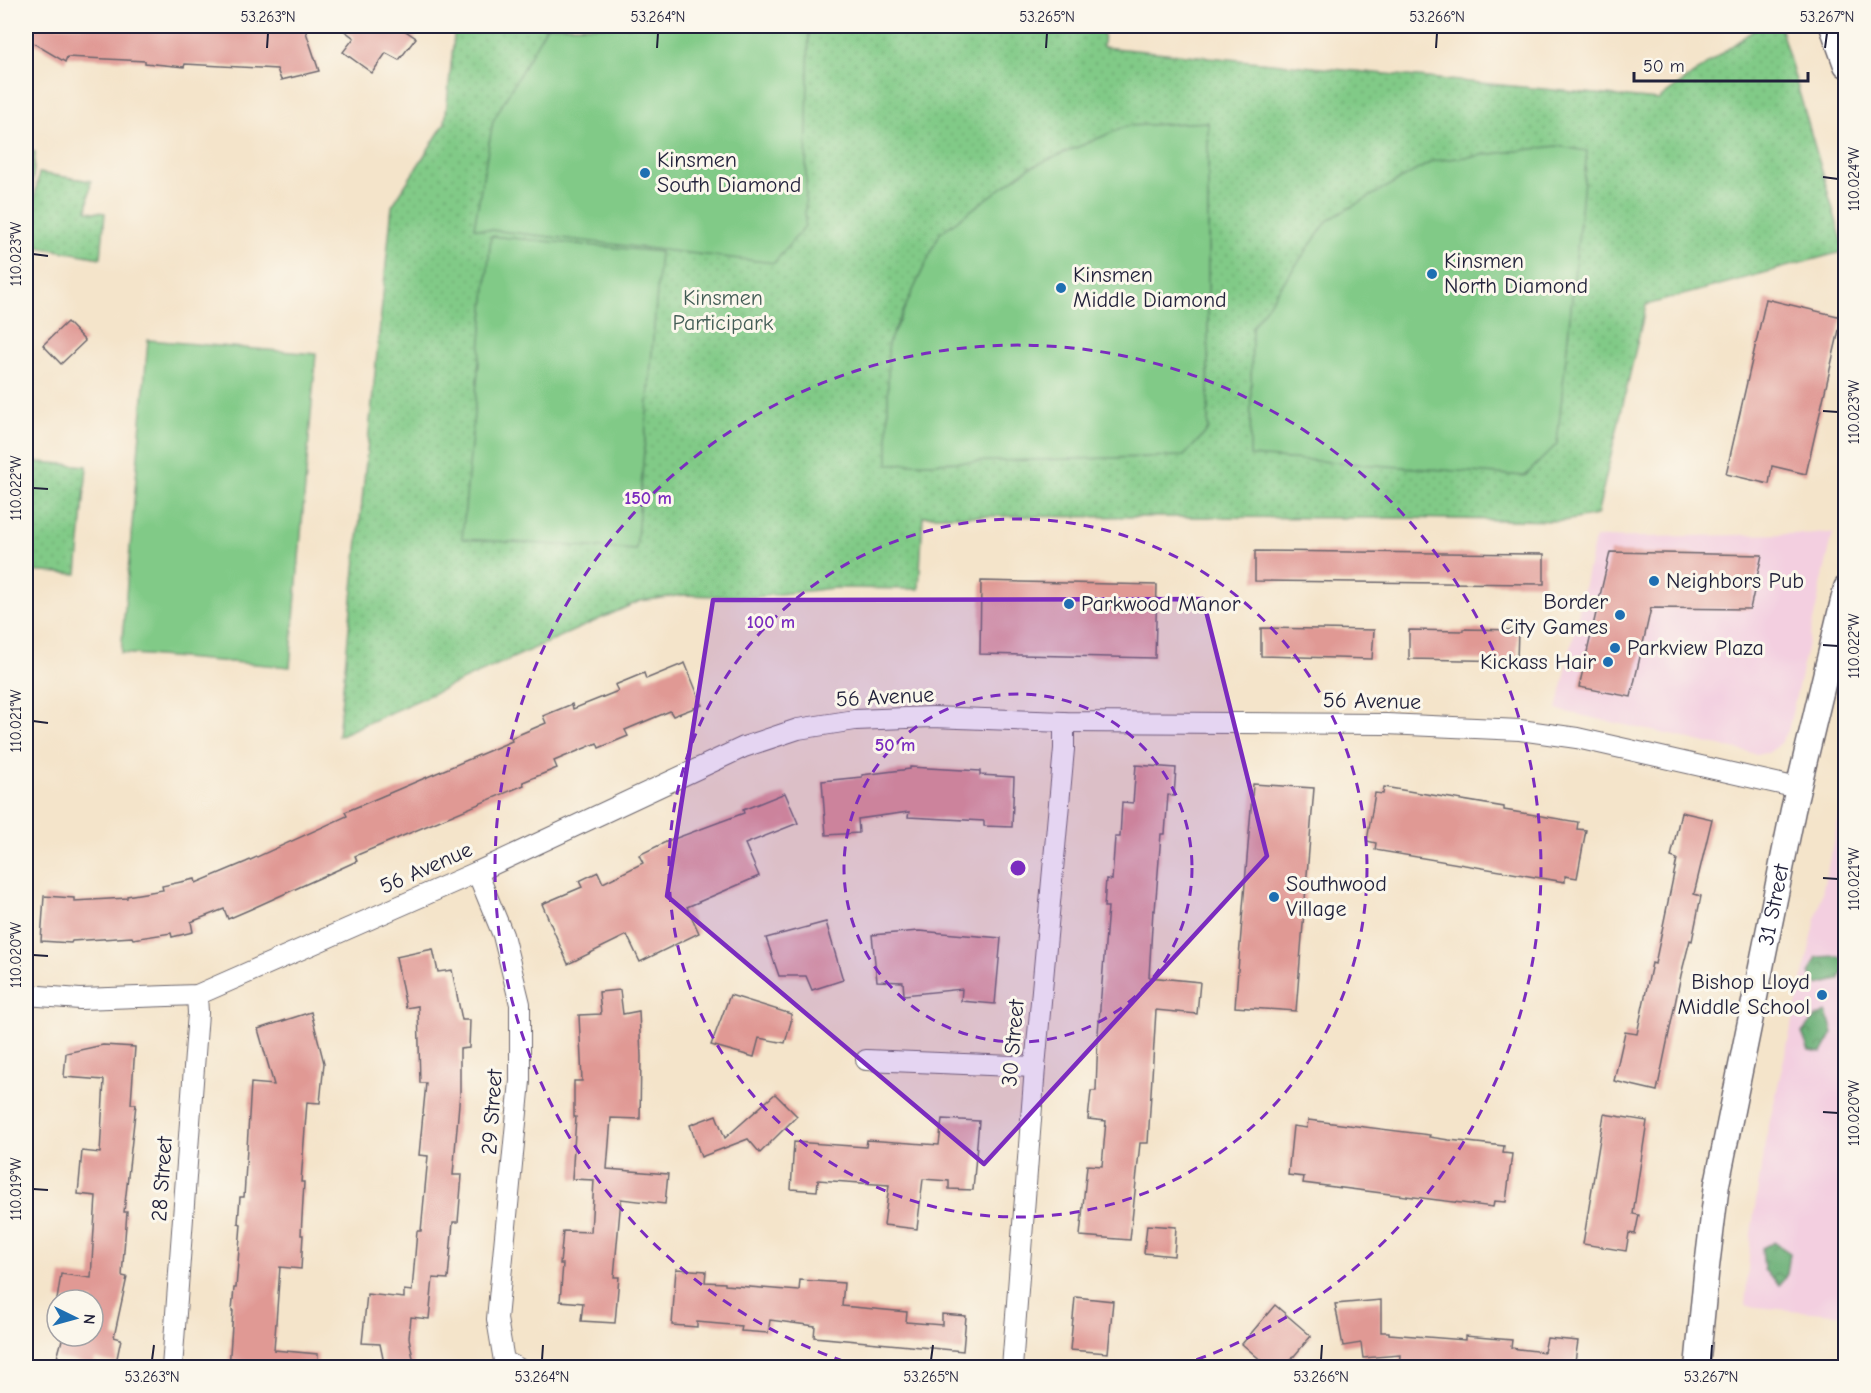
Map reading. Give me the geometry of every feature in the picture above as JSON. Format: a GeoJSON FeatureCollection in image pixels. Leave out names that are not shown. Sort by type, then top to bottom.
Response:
{"type":"FeatureCollection","features":[{"type":"Feature","properties":{"kind":"street"},"geometry":{"type":"LineString","coordinates":[[1832,26],[1845,65]]}},
{"type":"Feature","properties":{"kind":"street","name":"31 Street"},"geometry":{"type":"LineString","coordinates":[[1697,1368],[1717,1184],[1798,788],[1845,588]]}},
{"type":"Feature","properties":{"kind":"street","name":"56 Avenue"},"geometry":{"type":"LineString","coordinates":[[26,995],[80,999],[197,995],[477,872],[744,747],[798,729],[855,720],[932,717],[1064,722],[1386,724],[1520,730],[1577,738],[1798,788]]}},
{"type":"Feature","properties":{"kind":"street","name":"30 Street"},"geometry":{"type":"LineString","coordinates":[[1012,1368],[1035,1067],[1064,749],[1064,722]]}},
{"type":"Feature","properties":{"kind":"street","name":"29 Street"},"geometry":{"type":"LineString","coordinates":[[477,872],[503,936],[520,1004],[520,1081],[498,1319],[511,1364]]}},
{"type":"Feature","properties":{"kind":"street","name":"28 Street"},"geometry":{"type":"LineString","coordinates":[[172,1368],[197,1025],[197,995]]}},
{"type":"Feature","properties":{"kind":"street"},"geometry":{"type":"LineString","coordinates":[[866,1060],[1035,1067]]}},
{"type":"Feature","properties":{"kind":"highlighted area"},"geometry":{"type":"Polygon","coordinates":[[[1203,599],[1267,856],[984,1164],[667,896],[713,600],[1203,599]]]}},
{"type":"Feature","properties":{"kind":"shaded area"},"geometry":{"type":"Polygon","coordinates":[[[1833,533],[1788,731],[1778,746],[1768,753],[1756,754],[1557,710],[1595,538],[1833,533]]]}},
{"type":"Feature","properties":{"kind":"shaded area","name":"Bishop Lloyd Middle School"},"geometry":{"type":"Polygon","coordinates":[[[1845,792],[1845,1315],[1745,1306],[1751,1233],[1765,1142],[1845,792]]]}},
{"type":"Feature","properties":{"kind":"green space","name":"Kinsmen Participark"},"geometry":{"type":"Polygon","coordinates":[[[455,26],[1104,26],[1103,47],[1658,100],[1759,26],[1780,26],[1845,251],[1646,305],[1597,515],[1563,521],[923,516],[919,589],[833,588],[755,597],[683,595],[640,601],[338,736],[392,206],[445,123],[455,26]]]}},
{"type":"Feature","properties":{"kind":"green space","name":"Kinsmen South Diamond"},"geometry":{"type":"Polygon","coordinates":[[[547,26],[809,26],[805,226],[774,263],[474,228],[493,121],[547,26]]]}},
{"type":"Feature","properties":{"kind":"green space","name":"Kinsmen Middle Diamond"},"geometry":{"type":"Polygon","coordinates":[[[1208,122],[1208,430],[1184,456],[888,464],[888,344],[940,233],[1029,168],[1127,126],[1208,122]]]}},
{"type":"Feature","properties":{"kind":"green space","name":"Kinsmen North Diamond"},"geometry":{"type":"Polygon","coordinates":[[[1557,146],[1587,151],[1557,444],[1525,476],[1250,456],[1252,327],[1328,220],[1433,161],[1557,146]]]}},
{"type":"Feature","properties":{"kind":"green space"},"geometry":{"type":"Polygon","coordinates":[[[26,151],[35,152],[31,203],[26,203],[26,151]]]}},
{"type":"Feature","properties":{"kind":"green space"},"geometry":{"type":"Polygon","coordinates":[[[39,173],[91,181],[87,211],[105,213],[101,258],[26,245],[39,173]]]}},
{"type":"Feature","properties":{"kind":"green space"},"geometry":{"type":"Polygon","coordinates":[[[491,236],[660,252],[636,550],[462,539],[491,236]]]}},
{"type":"Feature","properties":{"kind":"green space"},"geometry":{"type":"Polygon","coordinates":[[[148,340],[316,354],[290,667],[121,653],[148,340]]]}},
{"type":"Feature","properties":{"kind":"green space"},"geometry":{"type":"Polygon","coordinates":[[[26,461],[87,466],[77,574],[26,571],[26,461]]]}},
{"type":"Feature","properties":{"kind":"green space"},"geometry":{"type":"Polygon","coordinates":[[[1838,956],[1846,959],[1845,969],[1839,980],[1817,985],[1809,974],[1817,957],[1838,956]]]}},
{"type":"Feature","properties":{"kind":"green space"},"geometry":{"type":"Polygon","coordinates":[[[1827,1012],[1833,1033],[1822,1053],[1809,1051],[1802,1033],[1815,1017],[1827,1012]]]}},
{"type":"Feature","properties":{"kind":"green space"},"geometry":{"type":"Polygon","coordinates":[[[1774,1242],[1790,1253],[1787,1274],[1780,1285],[1764,1270],[1762,1248],[1774,1242]]]}},
{"type":"Feature","properties":{"kind":"building"},"geometry":{"type":"Polygon","coordinates":[[[34,26],[304,26],[319,71],[281,80],[277,69],[185,64],[184,67],[145,63],[145,61],[67,57],[65,62],[28,40],[34,26]]]}},
{"type":"Feature","properties":{"kind":"building"},"geometry":{"type":"Polygon","coordinates":[[[338,26],[398,26],[416,38],[399,60],[386,53],[372,73],[343,52],[354,38],[338,26]]]}},
{"type":"Feature","properties":{"kind":"building"},"geometry":{"type":"Polygon","coordinates":[[[1766,299],[1842,317],[1806,474],[1772,466],[1769,484],[1726,474],[1766,299]]]}},
{"type":"Feature","properties":{"kind":"building"},"geometry":{"type":"Polygon","coordinates":[[[67,322],[85,341],[61,364],[43,345],[67,322]]]}},
{"type":"Feature","properties":{"kind":"building"},"geometry":{"type":"Polygon","coordinates":[[[1255,551],[1544,554],[1544,584],[1255,581],[1255,551]]]}},
{"type":"Feature","properties":{"kind":"building","name":"Parkview Plaza"},"geometry":{"type":"Polygon","coordinates":[[[1610,552],[1762,555],[1750,609],[1651,608],[1631,697],[1579,687],[1610,552]]]}},
{"type":"Feature","properties":{"kind":"building","name":"Parkwood Manor"},"geometry":{"type":"Polygon","coordinates":[[[981,581],[1157,585],[1155,658],[980,654],[981,581]]]}},
{"type":"Feature","properties":{"kind":"building"},"geometry":{"type":"Polygon","coordinates":[[[1261,628],[1374,630],[1372,659],[1261,656],[1261,628]]]}},
{"type":"Feature","properties":{"kind":"building"},"geometry":{"type":"Polygon","coordinates":[[[1463,629],[1518,630],[1517,661],[1409,659],[1409,630],[1463,631],[1463,629]]]}},
{"type":"Feature","properties":{"kind":"building"},"geometry":{"type":"Polygon","coordinates":[[[685,663],[702,705],[673,716],[670,711],[625,730],[628,736],[599,748],[597,743],[554,761],[557,768],[523,782],[524,785],[355,856],[357,861],[228,919],[224,909],[191,922],[193,932],[172,937],[171,933],[133,939],[132,937],[72,941],[71,943],[41,941],[44,896],[74,898],[74,901],[127,898],[127,896],[163,890],[162,886],[195,879],[196,883],[347,816],[345,812],[512,741],[511,738],[546,723],[543,716],[572,704],[573,709],[618,691],[615,685],[644,673],[646,679],[685,663]]]}},
{"type":"Feature","properties":{"kind":"building"},"geometry":{"type":"Polygon","coordinates":[[[1136,765],[1176,768],[1174,796],[1168,795],[1165,834],[1161,834],[1149,977],[1200,982],[1197,1014],[1156,1010],[1148,1143],[1140,1143],[1130,1240],[1080,1236],[1087,1165],[1102,1166],[1106,1121],[1088,1119],[1091,1091],[1096,1091],[1108,907],[1104,907],[1106,879],[1112,880],[1115,837],[1120,837],[1122,802],[1133,803],[1136,765]]]}},
{"type":"Feature","properties":{"kind":"building"},"geometry":{"type":"Polygon","coordinates":[[[910,767],[980,771],[980,775],[1014,777],[1012,827],[984,826],[984,821],[908,817],[909,812],[858,819],[859,833],[826,835],[822,781],[862,777],[862,775],[910,769],[910,767]]]}},
{"type":"Feature","properties":{"kind":"building","name":"Southwood Village"},"geometry":{"type":"Polygon","coordinates":[[[1253,784],[1314,788],[1296,1011],[1235,1007],[1253,784]]]}},
{"type":"Feature","properties":{"kind":"building","name":"Southwood Village"},"geometry":{"type":"Polygon","coordinates":[[[1384,787],[1578,822],[1577,829],[1586,830],[1577,878],[1565,876],[1565,882],[1375,850],[1376,843],[1367,841],[1375,793],[1383,794],[1384,787]]]}},
{"type":"Feature","properties":{"kind":"building"},"geometry":{"type":"Polygon","coordinates":[[[785,793],[798,823],[745,844],[759,876],[687,907],[699,933],[640,962],[627,935],[568,964],[542,904],[582,887],[579,881],[598,872],[603,883],[643,863],[639,855],[674,838],[744,813],[743,810],[785,793]]]}},
{"type":"Feature","properties":{"kind":"building"},"geometry":{"type":"Polygon","coordinates":[[[1681,812],[1712,819],[1694,894],[1701,896],[1692,941],[1690,940],[1681,975],[1657,1091],[1614,1081],[1625,1032],[1637,1034],[1652,963],[1655,964],[1677,859],[1671,857],[1681,812]]]}},
{"type":"Feature","properties":{"kind":"building"},"geometry":{"type":"Polygon","coordinates":[[[826,922],[843,980],[812,990],[806,976],[779,976],[766,938],[826,922]]]}},
{"type":"Feature","properties":{"kind":"building"},"geometry":{"type":"Polygon","coordinates":[[[919,931],[1001,938],[995,1004],[961,1001],[962,989],[904,995],[903,982],[877,981],[872,935],[919,931]]]}},
{"type":"Feature","properties":{"kind":"building"},"geometry":{"type":"Polygon","coordinates":[[[433,949],[438,972],[452,970],[462,1020],[470,1020],[469,1048],[460,1049],[460,1092],[453,1175],[462,1175],[458,1222],[453,1222],[448,1279],[433,1278],[429,1319],[411,1317],[409,1338],[415,1368],[385,1368],[380,1344],[362,1343],[367,1294],[404,1298],[404,1290],[412,1291],[417,1231],[421,1231],[428,1156],[419,1155],[426,1083],[420,1083],[418,1006],[406,1008],[396,957],[433,949]]]}},
{"type":"Feature","properties":{"kind":"building"},"geometry":{"type":"Polygon","coordinates":[[[620,990],[623,1014],[639,1011],[640,1119],[611,1118],[607,1169],[668,1174],[665,1204],[621,1199],[614,1277],[619,1277],[615,1323],[581,1321],[583,1303],[560,1301],[563,1231],[591,1232],[594,1180],[572,1179],[576,1117],[574,1117],[574,1081],[582,1081],[579,1015],[601,1014],[599,992],[620,990]]]}},
{"type":"Feature","properties":{"kind":"building"},"geometry":{"type":"Polygon","coordinates":[[[730,995],[791,1014],[785,1043],[759,1038],[754,1057],[711,1045],[730,995]]]}},
{"type":"Feature","properties":{"kind":"building"},"geometry":{"type":"Polygon","coordinates":[[[311,1012],[324,1063],[320,1103],[307,1102],[301,1182],[304,1182],[301,1269],[280,1267],[274,1350],[318,1354],[317,1368],[229,1368],[241,1224],[238,1223],[240,1197],[244,1197],[251,1083],[274,1085],[258,1029],[311,1012]]]}},
{"type":"Feature","properties":{"kind":"building"},"geometry":{"type":"Polygon","coordinates":[[[103,1045],[135,1047],[131,1104],[136,1104],[124,1212],[127,1212],[122,1276],[127,1277],[114,1337],[121,1339],[116,1363],[95,1359],[93,1365],[57,1358],[60,1348],[105,1348],[105,1288],[59,1288],[61,1274],[91,1278],[96,1196],[78,1194],[82,1151],[100,1153],[104,1080],[64,1077],[66,1053],[103,1045]]]}},
{"type":"Feature","properties":{"kind":"building"},"geometry":{"type":"Polygon","coordinates":[[[775,1094],[797,1116],[760,1153],[748,1139],[701,1157],[690,1125],[716,1115],[725,1138],[775,1094]]]}},
{"type":"Feature","properties":{"kind":"building"},"geometry":{"type":"Polygon","coordinates":[[[1604,1114],[1647,1121],[1633,1214],[1639,1215],[1635,1234],[1629,1233],[1626,1251],[1583,1244],[1604,1114]]]}},
{"type":"Feature","properties":{"kind":"building"},"geometry":{"type":"Polygon","coordinates":[[[942,1119],[979,1121],[973,1190],[949,1189],[949,1181],[923,1179],[917,1229],[884,1225],[889,1185],[818,1180],[817,1191],[791,1189],[794,1142],[866,1147],[867,1140],[939,1145],[942,1119]]]}},
{"type":"Feature","properties":{"kind":"building"},"geometry":{"type":"Polygon","coordinates":[[[1308,1120],[1504,1146],[1503,1153],[1512,1154],[1506,1202],[1494,1201],[1493,1207],[1303,1183],[1304,1177],[1288,1175],[1293,1126],[1307,1128],[1308,1120]]]}},
{"type":"Feature","properties":{"kind":"building"},"geometry":{"type":"Polygon","coordinates":[[[1147,1225],[1176,1227],[1174,1256],[1144,1253],[1147,1225]]]}},
{"type":"Feature","properties":{"kind":"building"},"geometry":{"type":"Polygon","coordinates":[[[676,1269],[706,1271],[705,1282],[725,1283],[725,1285],[799,1291],[800,1280],[844,1283],[842,1306],[907,1312],[906,1322],[942,1325],[942,1314],[966,1316],[963,1351],[814,1337],[815,1326],[770,1320],[768,1333],[741,1331],[742,1326],[697,1322],[697,1327],[672,1325],[676,1269]]]}},
{"type":"Feature","properties":{"kind":"building"},"geometry":{"type":"Polygon","coordinates":[[[1075,1297],[1113,1301],[1108,1353],[1070,1350],[1075,1297]]]}},
{"type":"Feature","properties":{"kind":"building"},"geometry":{"type":"Polygon","coordinates":[[[1381,1300],[1381,1332],[1465,1340],[1465,1336],[1512,1340],[1511,1348],[1544,1352],[1547,1338],[1578,1341],[1574,1368],[1399,1368],[1400,1355],[1363,1358],[1361,1343],[1343,1346],[1335,1304],[1381,1300]]]}},
{"type":"Feature","properties":{"kind":"building"},"geometry":{"type":"Polygon","coordinates":[[[1275,1305],[1311,1336],[1284,1368],[1270,1368],[1242,1344],[1275,1305]]]}},
{"type":"Feature","properties":{"kind":"place","name":"Kinsmen South Diamond"},"geometry":{"type":"Point","coordinates":[645,173]}},
{"type":"Feature","properties":{"kind":"place","name":"Kinsmen North Diamond"},"geometry":{"type":"Point","coordinates":[1432,274]}},
{"type":"Feature","properties":{"kind":"place","name":"Kinsmen Middle Diamond"},"geometry":{"type":"Point","coordinates":[1061,288]}},
{"type":"Feature","properties":{"kind":"place","name":"Neighbors Pub"},"geometry":{"type":"Point","coordinates":[1654,581]}},
{"type":"Feature","properties":{"kind":"place","name":"Parkwood Manor"},"geometry":{"type":"Point","coordinates":[1069,604]}},
{"type":"Feature","properties":{"kind":"place","name":"Border City Games"},"geometry":{"type":"Point","coordinates":[1620,615]}},
{"type":"Feature","properties":{"kind":"place","name":"Parkview Plaza"},"geometry":{"type":"Point","coordinates":[1615,648]}},
{"type":"Feature","properties":{"kind":"place","name":"Kickass Hair"},"geometry":{"type":"Point","coordinates":[1608,662]}},
{"type":"Feature","properties":{"kind":"place","name":"Southwood Village"},"geometry":{"type":"Point","coordinates":[1274,897]}},
{"type":"Feature","properties":{"kind":"place","name":"Bishop Lloyd Middle School"},"geometry":{"type":"Point","coordinates":[1822,995]}}]}
